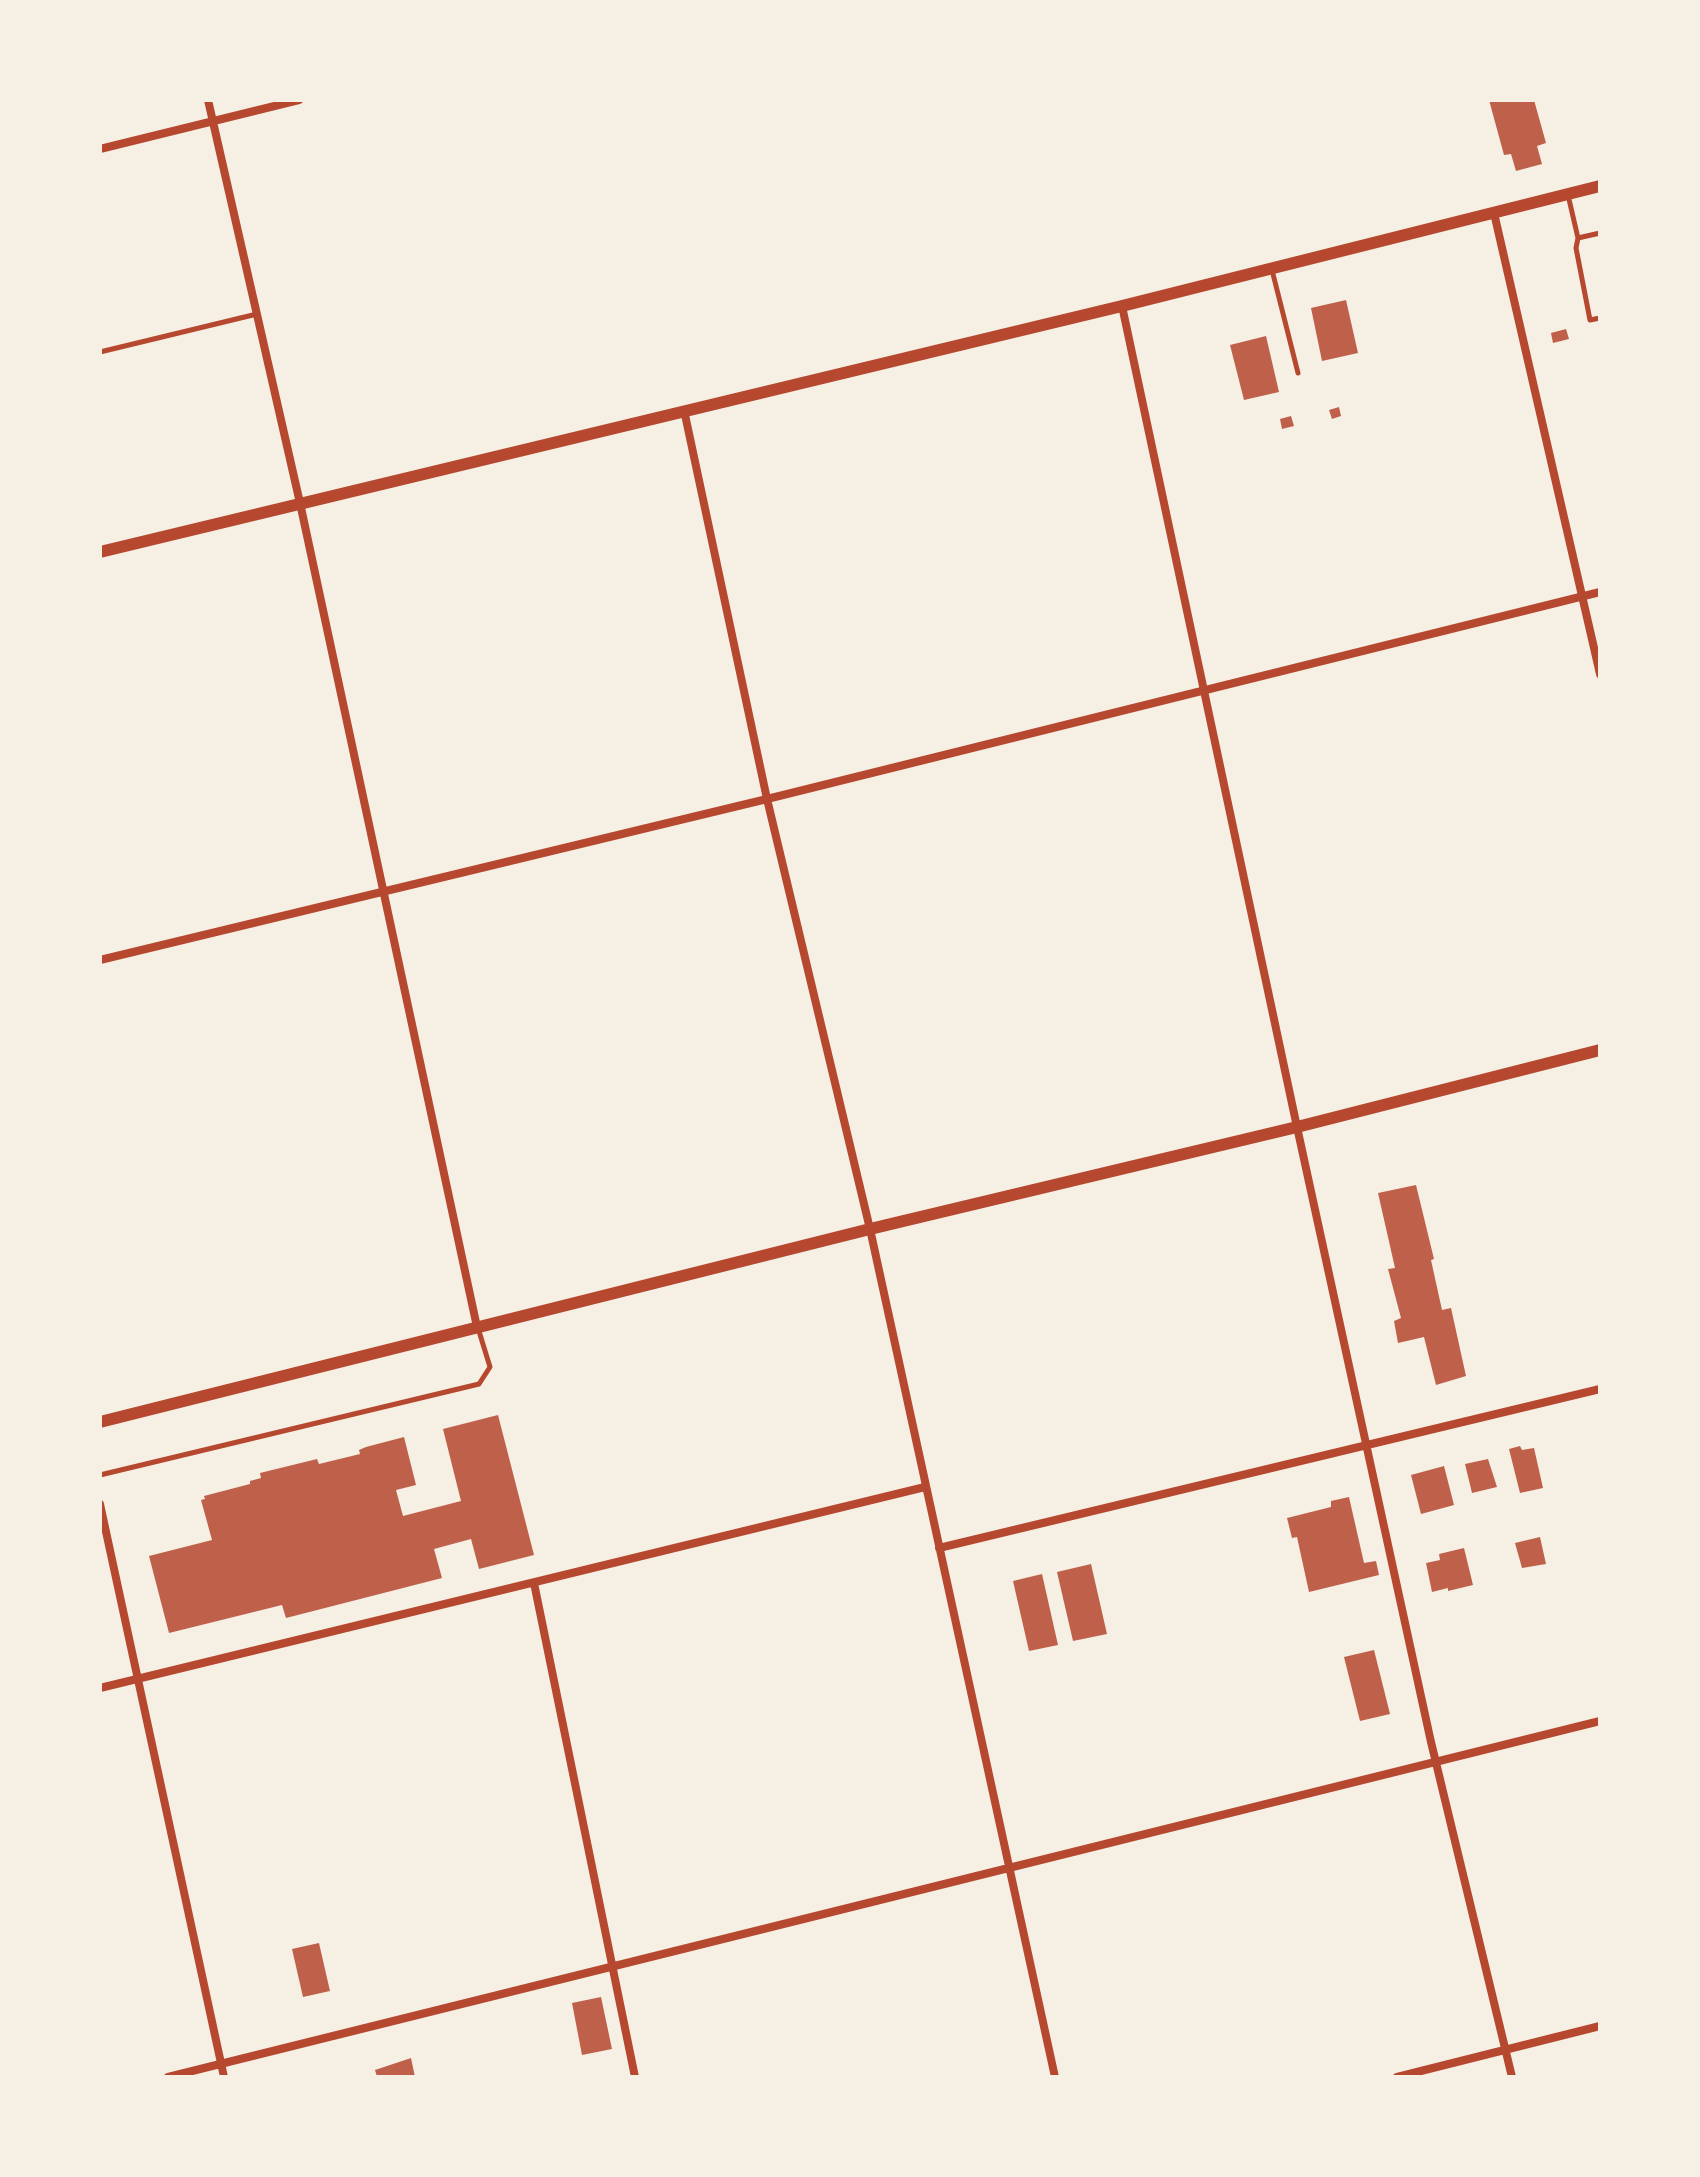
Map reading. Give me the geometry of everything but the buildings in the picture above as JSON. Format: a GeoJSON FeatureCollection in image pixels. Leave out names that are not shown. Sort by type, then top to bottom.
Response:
{"type":"FeatureCollection","features":[{"type":"Feature","properties":{"kind":"street"},"geometry":{"type":"LineString","coordinates":[[208,100],[300,503],[477,1327]]}},
{"type":"Feature","properties":{"kind":"street"},"geometry":{"type":"LineString","coordinates":[[100,149],[299,100]]}},
{"type":"Feature","properties":{"kind":"street"},"geometry":{"type":"LineString","coordinates":[[100,552],[1122,306],[1600,186]]}},
{"type":"Feature","properties":{"kind":"street"},"geometry":{"type":"LineString","coordinates":[[1494,213],[1600,674]]}},
{"type":"Feature","properties":{"kind":"street"},"geometry":{"type":"LineString","coordinates":[[1122,306],[1436,1761],[1512,2077]]}},
{"type":"Feature","properties":{"kind":"street"},"geometry":{"type":"LineString","coordinates":[[684,410],[767,799],[870,1229],[1055,2077]]}},
{"type":"Feature","properties":{"kind":"street"},"geometry":{"type":"LineString","coordinates":[[100,960],[767,799],[1600,592]]}},
{"type":"Feature","properties":{"kind":"street"},"geometry":{"type":"LineString","coordinates":[[100,1422],[1600,1050]]}},
{"type":"Feature","properties":{"kind":"street"},"geometry":{"type":"LineString","coordinates":[[939,1548],[1600,1389]]}},
{"type":"Feature","properties":{"kind":"street"},"geometry":{"type":"LineString","coordinates":[[100,1688],[925,1487]]}},
{"type":"Feature","properties":{"kind":"street"},"geometry":{"type":"LineString","coordinates":[[100,1504],[224,2077]]}},
{"type":"Feature","properties":{"kind":"street"},"geometry":{"type":"LineString","coordinates":[[534,1583],[635,2077]]}},
{"type":"Feature","properties":{"kind":"street"},"geometry":{"type":"LineString","coordinates":[[168,2077],[1600,1721]]}},
{"type":"Feature","properties":{"kind":"street"},"geometry":{"type":"LineString","coordinates":[[1397,2077],[1600,2026]]}},
{"type":"Feature","properties":{"kind":"lane"},"geometry":{"type":"LineString","coordinates":[[1568,195],[1590,320],[1600,318]]}},
{"type":"Feature","properties":{"kind":"lane"},"geometry":{"type":"LineString","coordinates":[[1578,238],[1600,233]]}},
{"type":"Feature","properties":{"kind":"lane"},"geometry":{"type":"LineString","coordinates":[[1272,269],[1298,373]]}},
{"type":"Feature","properties":{"kind":"lane"},"geometry":{"type":"LineString","coordinates":[[100,352],[257,314]]}},
{"type":"Feature","properties":{"kind":"lane"},"geometry":{"type":"LineString","coordinates":[[100,1475],[479,1384],[490,1367],[477,1327]]}}]}
